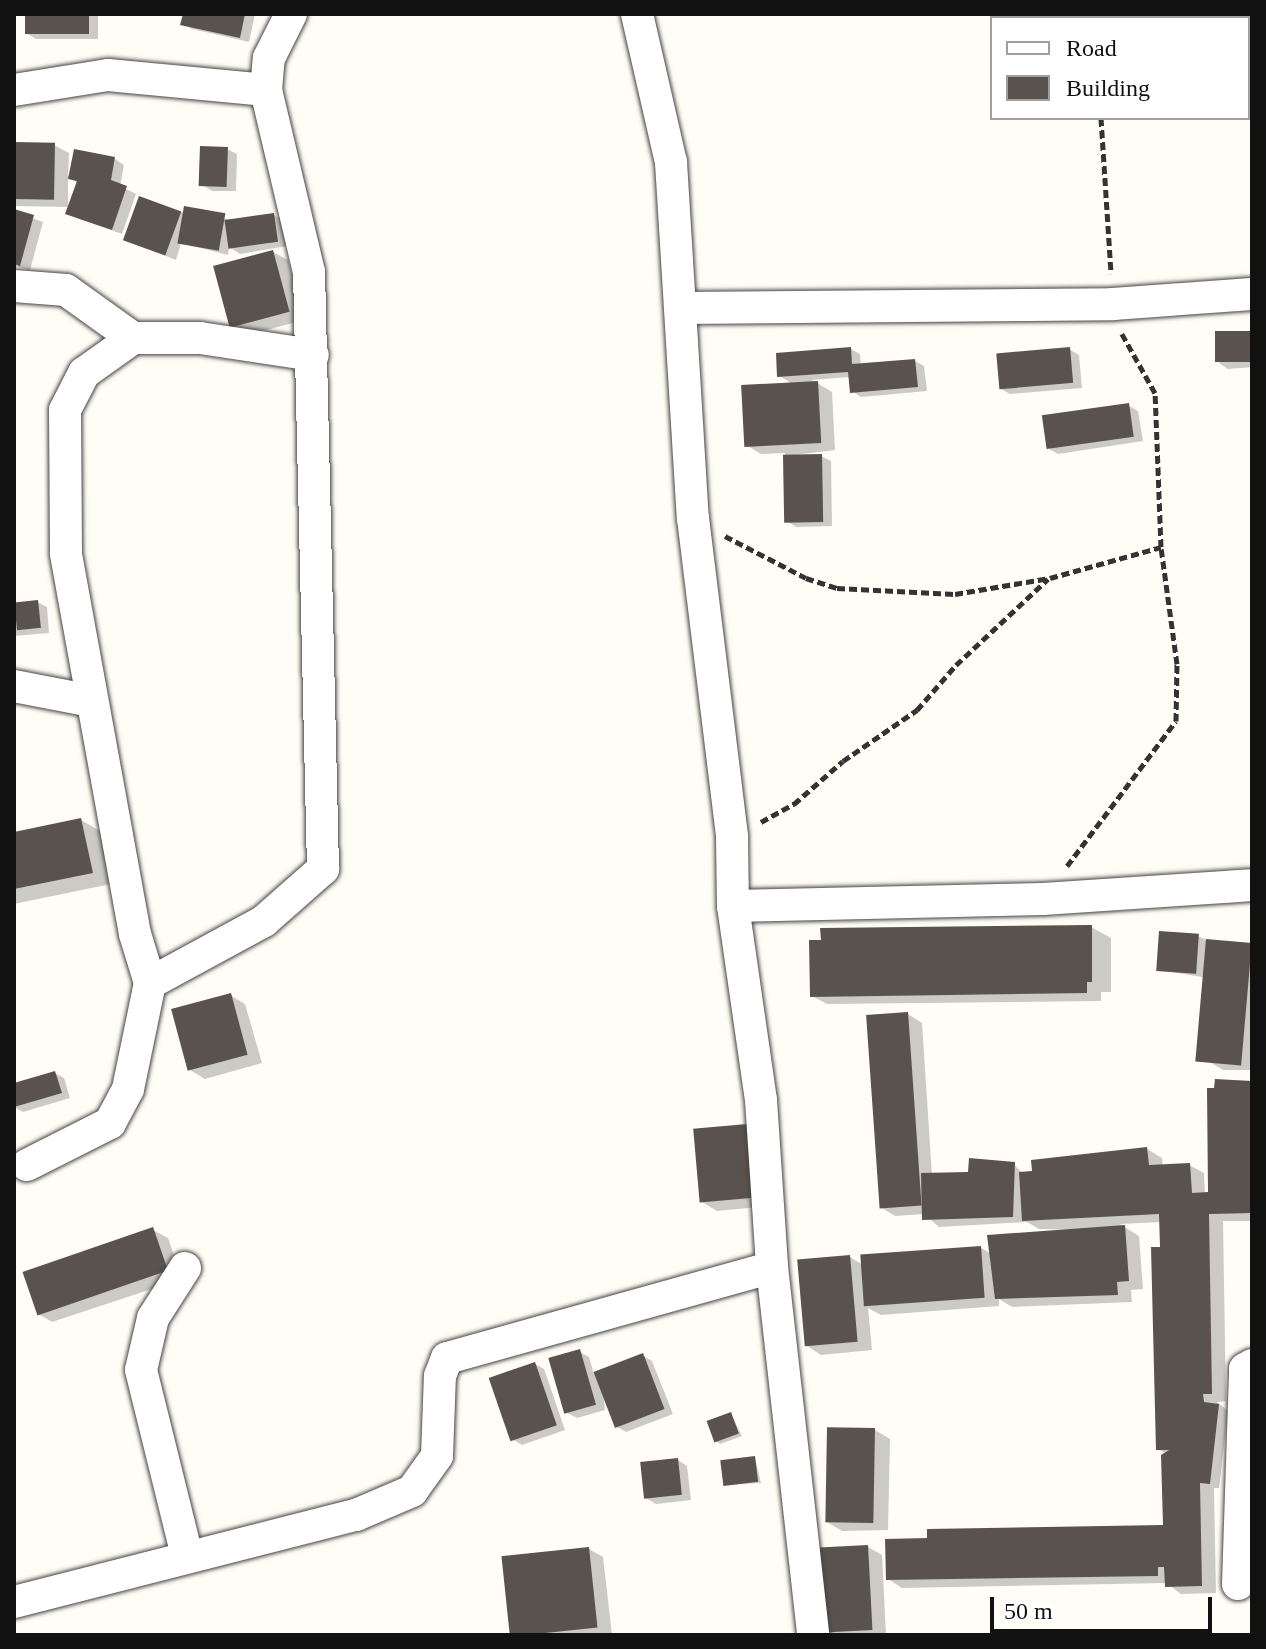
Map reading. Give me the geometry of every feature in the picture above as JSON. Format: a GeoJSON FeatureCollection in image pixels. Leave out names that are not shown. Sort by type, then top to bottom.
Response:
{"type":"FeatureCollection","features":[{"type":"Feature","properties":{"kind":"street"},"geometry":{"type":"LineString","coordinates":[[150,983],[264,921],[323,869],[309,272],[266,90],[269,58],[291,14]]}},
{"type":"Feature","properties":{"kind":"street"},"geometry":{"type":"LineString","coordinates":[[637,14],[671,162],[693,518],[732,837],[733,906],[761,1100],[772,1267],[813,1635]]}},
{"type":"Feature","properties":{"kind":"street"},"geometry":{"type":"LineString","coordinates":[[14,90],[108,75],[266,90]]}},
{"type":"Feature","properties":{"kind":"street"},"geometry":{"type":"LineString","coordinates":[[14,286],[66,290],[133,338]]}},
{"type":"Feature","properties":{"kind":"street"},"geometry":{"type":"LineString","coordinates":[[682,308],[1113,304],[1252,294]]}},
{"type":"Feature","properties":{"kind":"street"},"geometry":{"type":"LineString","coordinates":[[27,1165],[110,1123],[128,1089],[150,983],[135,934],[66,553],[65,410],[84,373],[133,338],[200,338],[313,355]]}},
{"type":"Feature","properties":{"kind":"street"},"geometry":{"type":"LineString","coordinates":[[14,686],[92,701]]}},
{"type":"Feature","properties":{"kind":"street"},"geometry":{"type":"LineString","coordinates":[[733,906],[1043,899],[1252,885]]}},
{"type":"Feature","properties":{"kind":"street"},"geometry":{"type":"LineString","coordinates":[[14,1602],[356,1515],[412,1491],[437,1456],[440,1376],[447,1358],[772,1267]]}},
{"type":"Feature","properties":{"kind":"street"},"geometry":{"type":"LineString","coordinates":[[185,1268],[153,1318],[141,1370],[187,1556]]}},
{"type":"Feature","properties":{"kind":"street"},"geometry":{"type":"LineString","coordinates":[[1238,1584],[1245,1369],[1252,1365]]}},
{"type":"Feature","properties":{"kind":"path"},"geometry":{"type":"LineString","coordinates":[[1043,899],[1176,721],[1177,664],[1161,547],[1155,393],[1120,330],[1113,304],[1101,120]]}},
{"type":"Feature","properties":{"kind":"path"},"geometry":{"type":"LineString","coordinates":[[693,518],[806,578],[837,588],[955,594],[1050,578],[1161,547]]}},
{"type":"Feature","properties":{"kind":"path"},"geometry":{"type":"LineString","coordinates":[[732,837],[794,804],[843,761],[917,710],[956,665],[1050,578]]}},
{"type":"Feature","properties":{"kind":"building"},"geometry":{"type":"Polygon","coordinates":[[[25,14],[89,14],[89,34],[25,34],[25,14]]]}},
{"type":"Feature","properties":{"kind":"building"},"geometry":{"type":"Polygon","coordinates":[[[183,14],[245,14],[240,38],[180,25],[183,14]]]}},
{"type":"Feature","properties":{"kind":"building"},"geometry":{"type":"Polygon","coordinates":[[[14,142],[55,143],[54,200],[14,199],[14,142]]]}},
{"type":"Feature","properties":{"kind":"building"},"geometry":{"type":"Polygon","coordinates":[[[200,146],[228,147],[227,187],[199,186],[200,146]]]}},
{"type":"Feature","properties":{"kind":"building"},"geometry":{"type":"Polygon","coordinates":[[[74,149],[115,157],[111,180],[127,186],[112,230],[65,214],[77,181],[68,179],[74,149]]]}},
{"type":"Feature","properties":{"kind":"building"},"geometry":{"type":"Polygon","coordinates":[[[139,196],[181,211],[165,256],[123,240],[139,196]]]}},
{"type":"Feature","properties":{"kind":"building"},"geometry":{"type":"Polygon","coordinates":[[[184,206],[225,213],[219,251],[177,243],[184,206]]]}},
{"type":"Feature","properties":{"kind":"building"},"geometry":{"type":"Polygon","coordinates":[[[14,209],[34,215],[20,266],[14,264],[14,209]]]}},
{"type":"Feature","properties":{"kind":"building"},"geometry":{"type":"Polygon","coordinates":[[[274,213],[278,242],[229,249],[224,220],[274,213]]]}},
{"type":"Feature","properties":{"kind":"building"},"geometry":{"type":"Polygon","coordinates":[[[273,250],[290,312],[230,328],[213,266],[273,250]]]}},
{"type":"Feature","properties":{"kind":"building"},"geometry":{"type":"Polygon","coordinates":[[[1215,331],[1252,331],[1252,362],[1215,362],[1215,331]]]}},
{"type":"Feature","properties":{"kind":"building"},"geometry":{"type":"Polygon","coordinates":[[[851,347],[852,364],[915,359],[918,387],[850,393],[848,372],[777,377],[776,353],[851,347]]]}},
{"type":"Feature","properties":{"kind":"building"},"geometry":{"type":"Polygon","coordinates":[[[1070,347],[1073,383],[999,389],[996,353],[1070,347]]]}},
{"type":"Feature","properties":{"kind":"building"},"geometry":{"type":"Polygon","coordinates":[[[818,381],[821,443],[744,447],[741,385],[818,381]]]}},
{"type":"Feature","properties":{"kind":"building"},"geometry":{"type":"Polygon","coordinates":[[[1129,403],[1134,437],[1047,449],[1042,415],[1129,403]]]}},
{"type":"Feature","properties":{"kind":"building"},"geometry":{"type":"Polygon","coordinates":[[[822,454],[823,522],[784,523],[783,455],[822,454]]]}},
{"type":"Feature","properties":{"kind":"building"},"geometry":{"type":"Polygon","coordinates":[[[38,600],[41,628],[17,630],[14,603],[38,600]]]}},
{"type":"Feature","properties":{"kind":"building"},"geometry":{"type":"Polygon","coordinates":[[[81,818],[93,873],[14,889],[14,832],[81,818]]]}},
{"type":"Feature","properties":{"kind":"building"},"geometry":{"type":"Polygon","coordinates":[[[1092,925],[1092,982],[1087,982],[1087,993],[810,997],[809,940],[821,940],[820,928],[1092,925]]]}},
{"type":"Feature","properties":{"kind":"building"},"geometry":{"type":"Polygon","coordinates":[[[1159,931],[1199,934],[1196,974],[1156,971],[1159,931]]]}},
{"type":"Feature","properties":{"kind":"building"},"geometry":{"type":"Polygon","coordinates":[[[1206,939],[1252,943],[1241,1066],[1195,1062],[1206,939]]]}},
{"type":"Feature","properties":{"kind":"building"},"geometry":{"type":"Polygon","coordinates":[[[231,993],[248,1055],[188,1071],[171,1009],[231,993]]]}},
{"type":"Feature","properties":{"kind":"building"},"geometry":{"type":"Polygon","coordinates":[[[908,1012],[922,1206],[880,1208],[866,1015],[908,1012]]]}},
{"type":"Feature","properties":{"kind":"building"},"geometry":{"type":"Polygon","coordinates":[[[55,1071],[62,1093],[14,1107],[14,1083],[55,1071]]]}},
{"type":"Feature","properties":{"kind":"building"},"geometry":{"type":"Polygon","coordinates":[[[1215,1079],[1252,1081],[1252,1213],[1209,1214],[1212,1394],[1203,1394],[1204,1402],[1219,1404],[1210,1484],[1200,1483],[1202,1586],[1165,1587],[1164,1567],[1158,1567],[1158,1576],[886,1580],[885,1539],[927,1538],[927,1529],[1163,1525],[1161,1455],[1169,1450],[1156,1450],[1151,1247],[1160,1247],[1159,1214],[1022,1221],[1019,1172],[1032,1171],[1031,1160],[1147,1147],[1149,1165],[1190,1163],[1192,1193],[1208,1192],[1207,1088],[1214,1088],[1215,1079]]]}},
{"type":"Feature","properties":{"kind":"building"},"geometry":{"type":"Polygon","coordinates":[[[747,1124],[753,1198],[700,1202],[693,1129],[747,1124]]]}},
{"type":"Feature","properties":{"kind":"building"},"geometry":{"type":"Polygon","coordinates":[[[969,1158],[1015,1162],[1013,1217],[922,1220],[921,1173],[968,1172],[969,1158]]]}},
{"type":"Feature","properties":{"kind":"building"},"geometry":{"type":"Polygon","coordinates":[[[1125,1225],[1129,1281],[1117,1282],[1118,1295],[995,1299],[987,1235],[1125,1225]]]}},
{"type":"Feature","properties":{"kind":"building"},"geometry":{"type":"Polygon","coordinates":[[[153,1227],[168,1270],[37,1315],[23,1272],[153,1227]]]}},
{"type":"Feature","properties":{"kind":"building"},"geometry":{"type":"Polygon","coordinates":[[[981,1246],[985,1298],[864,1306],[860,1254],[981,1246]]]}},
{"type":"Feature","properties":{"kind":"building"},"geometry":{"type":"Polygon","coordinates":[[[850,1255],[858,1342],[805,1346],[797,1260],[850,1255]]]}},
{"type":"Feature","properties":{"kind":"building"},"geometry":{"type":"Polygon","coordinates":[[[580,1349],[596,1405],[564,1414],[548,1358],[580,1349]]]}},
{"type":"Feature","properties":{"kind":"building"},"geometry":{"type":"Polygon","coordinates":[[[643,1353],[665,1409],[615,1428],[594,1372],[643,1353]]]}},
{"type":"Feature","properties":{"kind":"building"},"geometry":{"type":"Polygon","coordinates":[[[535,1362],[557,1425],[510,1441],[489,1378],[535,1362]]]}},
{"type":"Feature","properties":{"kind":"building"},"geometry":{"type":"Polygon","coordinates":[[[731,1412],[739,1434],[714,1443],[707,1421],[731,1412]]]}},
{"type":"Feature","properties":{"kind":"building"},"geometry":{"type":"Polygon","coordinates":[[[827,1427],[875,1428],[873,1523],[825,1522],[827,1427]]]}},
{"type":"Feature","properties":{"kind":"building"},"geometry":{"type":"Polygon","coordinates":[[[755,1456],[758,1482],[723,1486],[720,1460],[755,1456]]]}},
{"type":"Feature","properties":{"kind":"building"},"geometry":{"type":"Polygon","coordinates":[[[678,1458],[682,1495],[644,1499],[640,1462],[678,1458]]]}},
{"type":"Feature","properties":{"kind":"building"},"geometry":{"type":"Polygon","coordinates":[[[868,1545],[872,1630],[824,1632],[819,1548],[868,1545]]]}},
{"type":"Feature","properties":{"kind":"building"},"geometry":{"type":"Polygon","coordinates":[[[589,1547],[597,1628],[510,1635],[501,1556],[589,1547]]]}}]}
